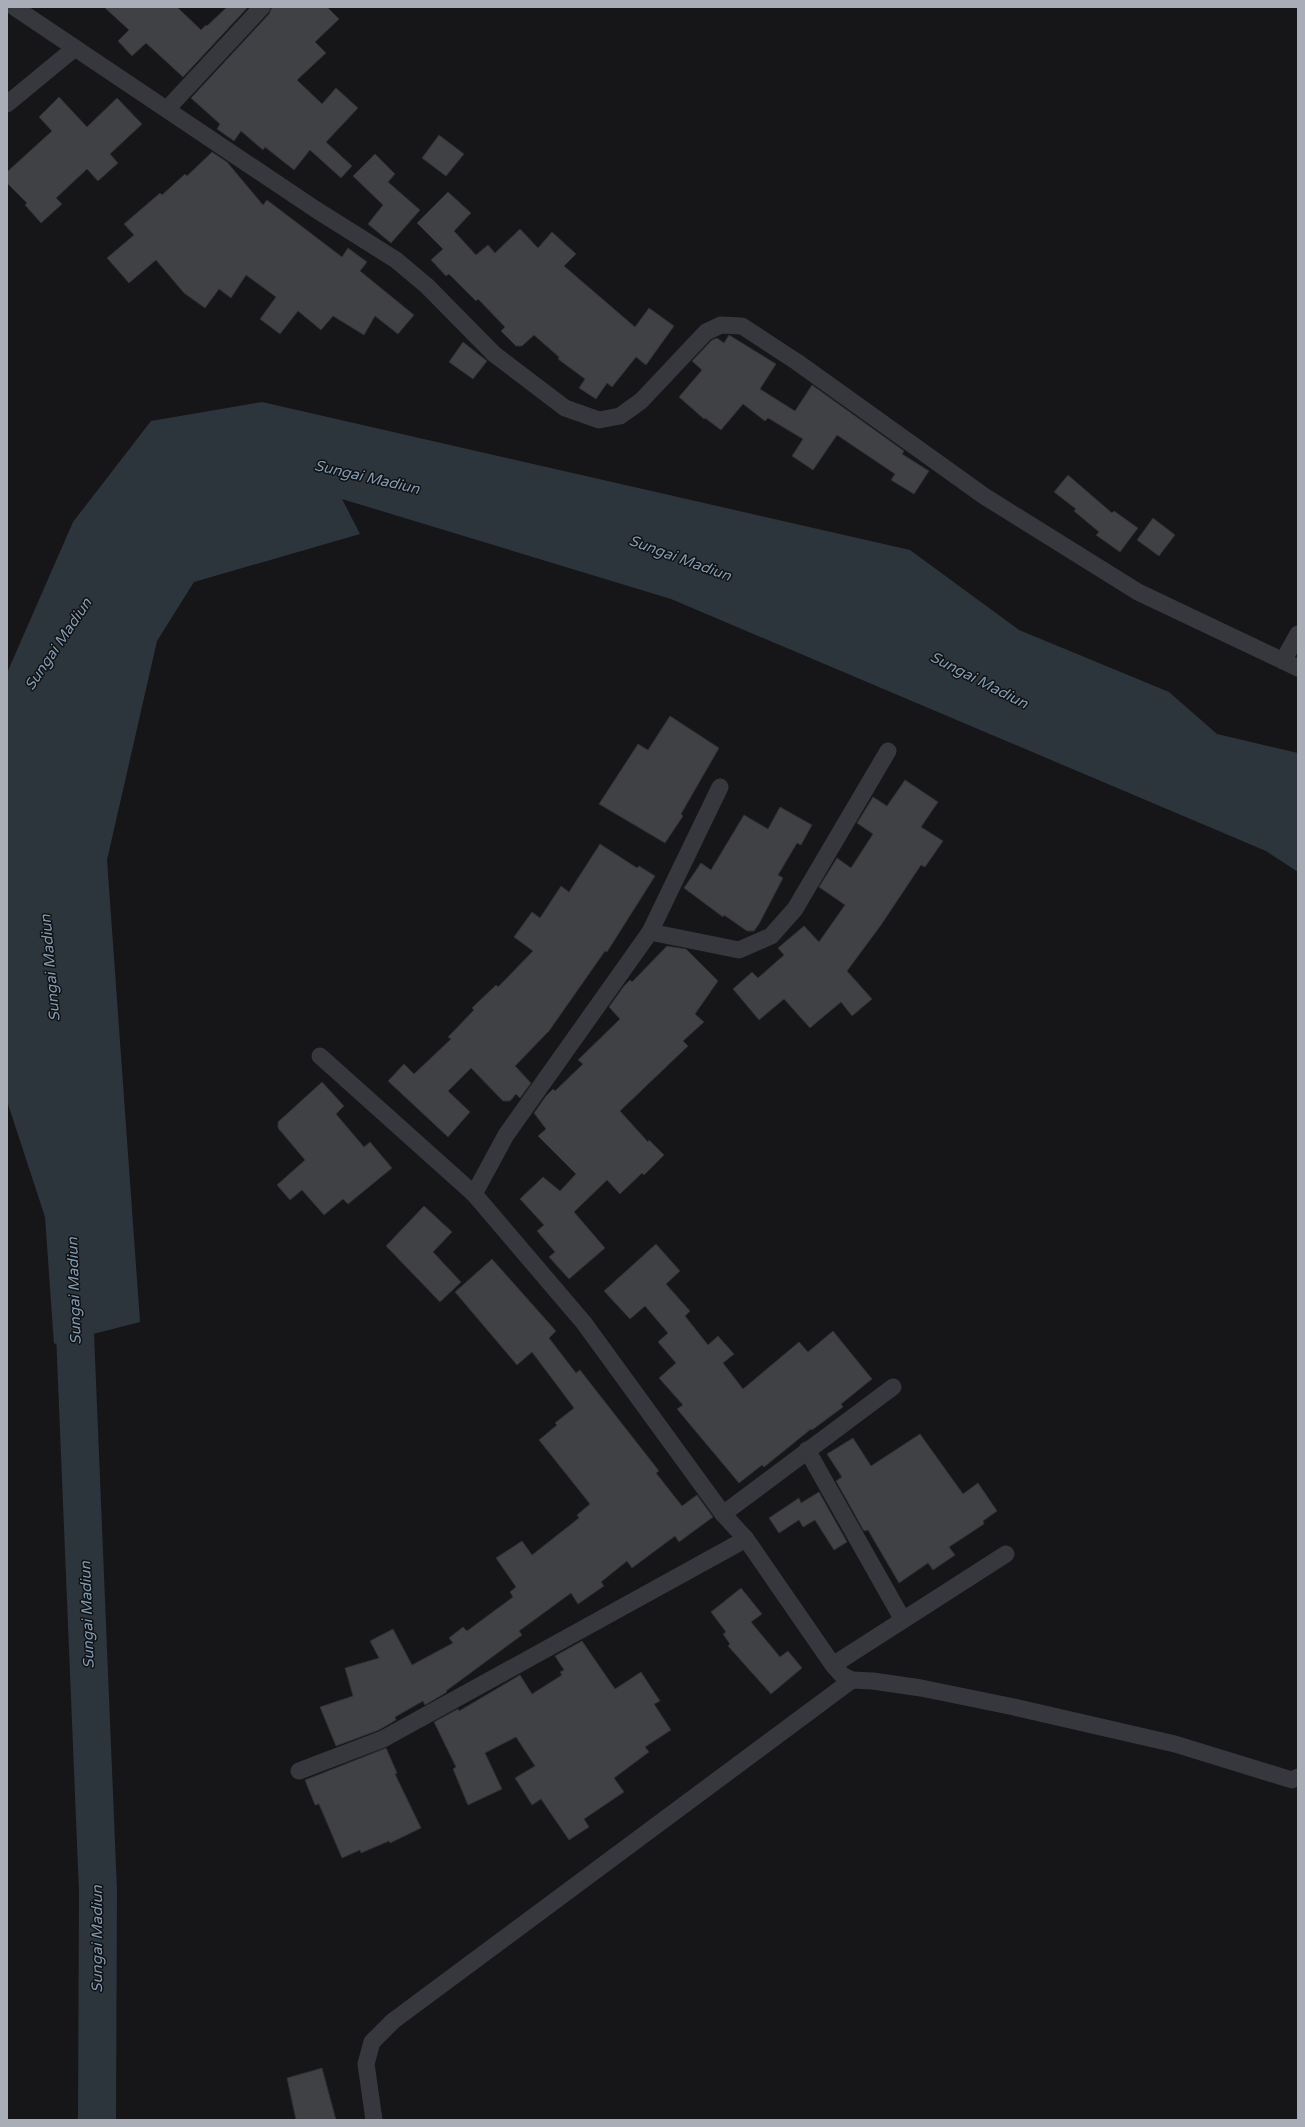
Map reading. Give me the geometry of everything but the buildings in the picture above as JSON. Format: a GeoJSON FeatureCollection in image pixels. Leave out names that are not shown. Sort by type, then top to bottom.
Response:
{"type":"FeatureCollection","features":[{"type":"Feature","properties":{"kind":"street"},"geometry":{"type":"LineString","coordinates":[[14,7],[315,209],[396,260],[427,286],[494,354],[565,408],[599,420],[620,416],[640,401],[706,332],[721,325],[742,326],[798,362],[984,496],[1131,588],[1290,664],[1298,634]]}},
{"type":"Feature","properties":{"kind":"street"},"geometry":{"type":"LineString","coordinates":[[167,109],[262,7]]}},
{"type":"Feature","properties":{"kind":"street"},"geometry":{"type":"LineString","coordinates":[[7,104],[75,48]]}},
{"type":"Feature","properties":{"kind":"street"},"geometry":{"type":"LineString","coordinates":[[650,932],[740,950],[771,936],[795,909],[888,751]]}},
{"type":"Feature","properties":{"kind":"street"},"geometry":{"type":"LineString","coordinates":[[474,1194],[506,1135],[650,932],[720,787]]}},
{"type":"Feature","properties":{"kind":"street"},"geometry":{"type":"LineString","coordinates":[[320,1056],[474,1194],[584,1323],[723,1514],[746,1539],[833,1665],[842,1675],[852,1680],[873,1681],[921,1688],[1014,1707],[1175,1744],[1292,1780],[1298,1777]]}},
{"type":"Feature","properties":{"kind":"street"},"geometry":{"type":"LineString","coordinates":[[723,1514],[893,1387]]}},
{"type":"Feature","properties":{"kind":"street"},"geometry":{"type":"LineString","coordinates":[[807,1450],[903,1620]]}},
{"type":"Feature","properties":{"kind":"street"},"geometry":{"type":"LineString","coordinates":[[299,1771],[383,1739],[746,1539]]}},
{"type":"Feature","properties":{"kind":"street"},"geometry":{"type":"LineString","coordinates":[[833,1665],[1006,1554]]}},
{"type":"Feature","properties":{"kind":"street"},"geometry":{"type":"LineString","coordinates":[[374,2120],[366,2064],[372,2042],[393,2021],[852,1680]]}},
{"type":"Feature","properties":{"kind":"water"},"geometry":{"type":"Polygon","coordinates":[[[262,402],[910,550],[1019,630],[1169,692],[1217,734],[1298,753],[1298,872],[1266,851],[671,599],[342,499],[360,534],[194,582],[157,641],[107,860],[140,1322],[54,1344],[45,1217],[7,1101],[7,673],[73,522],[151,421],[262,402]]]}},
{"type":"Feature","properties":{"kind":"waterway","name":"Sungai Madiun"},"geometry":{"type":"LineString","coordinates":[[73,1285],[98,1891],[97,2120]]}}]}
